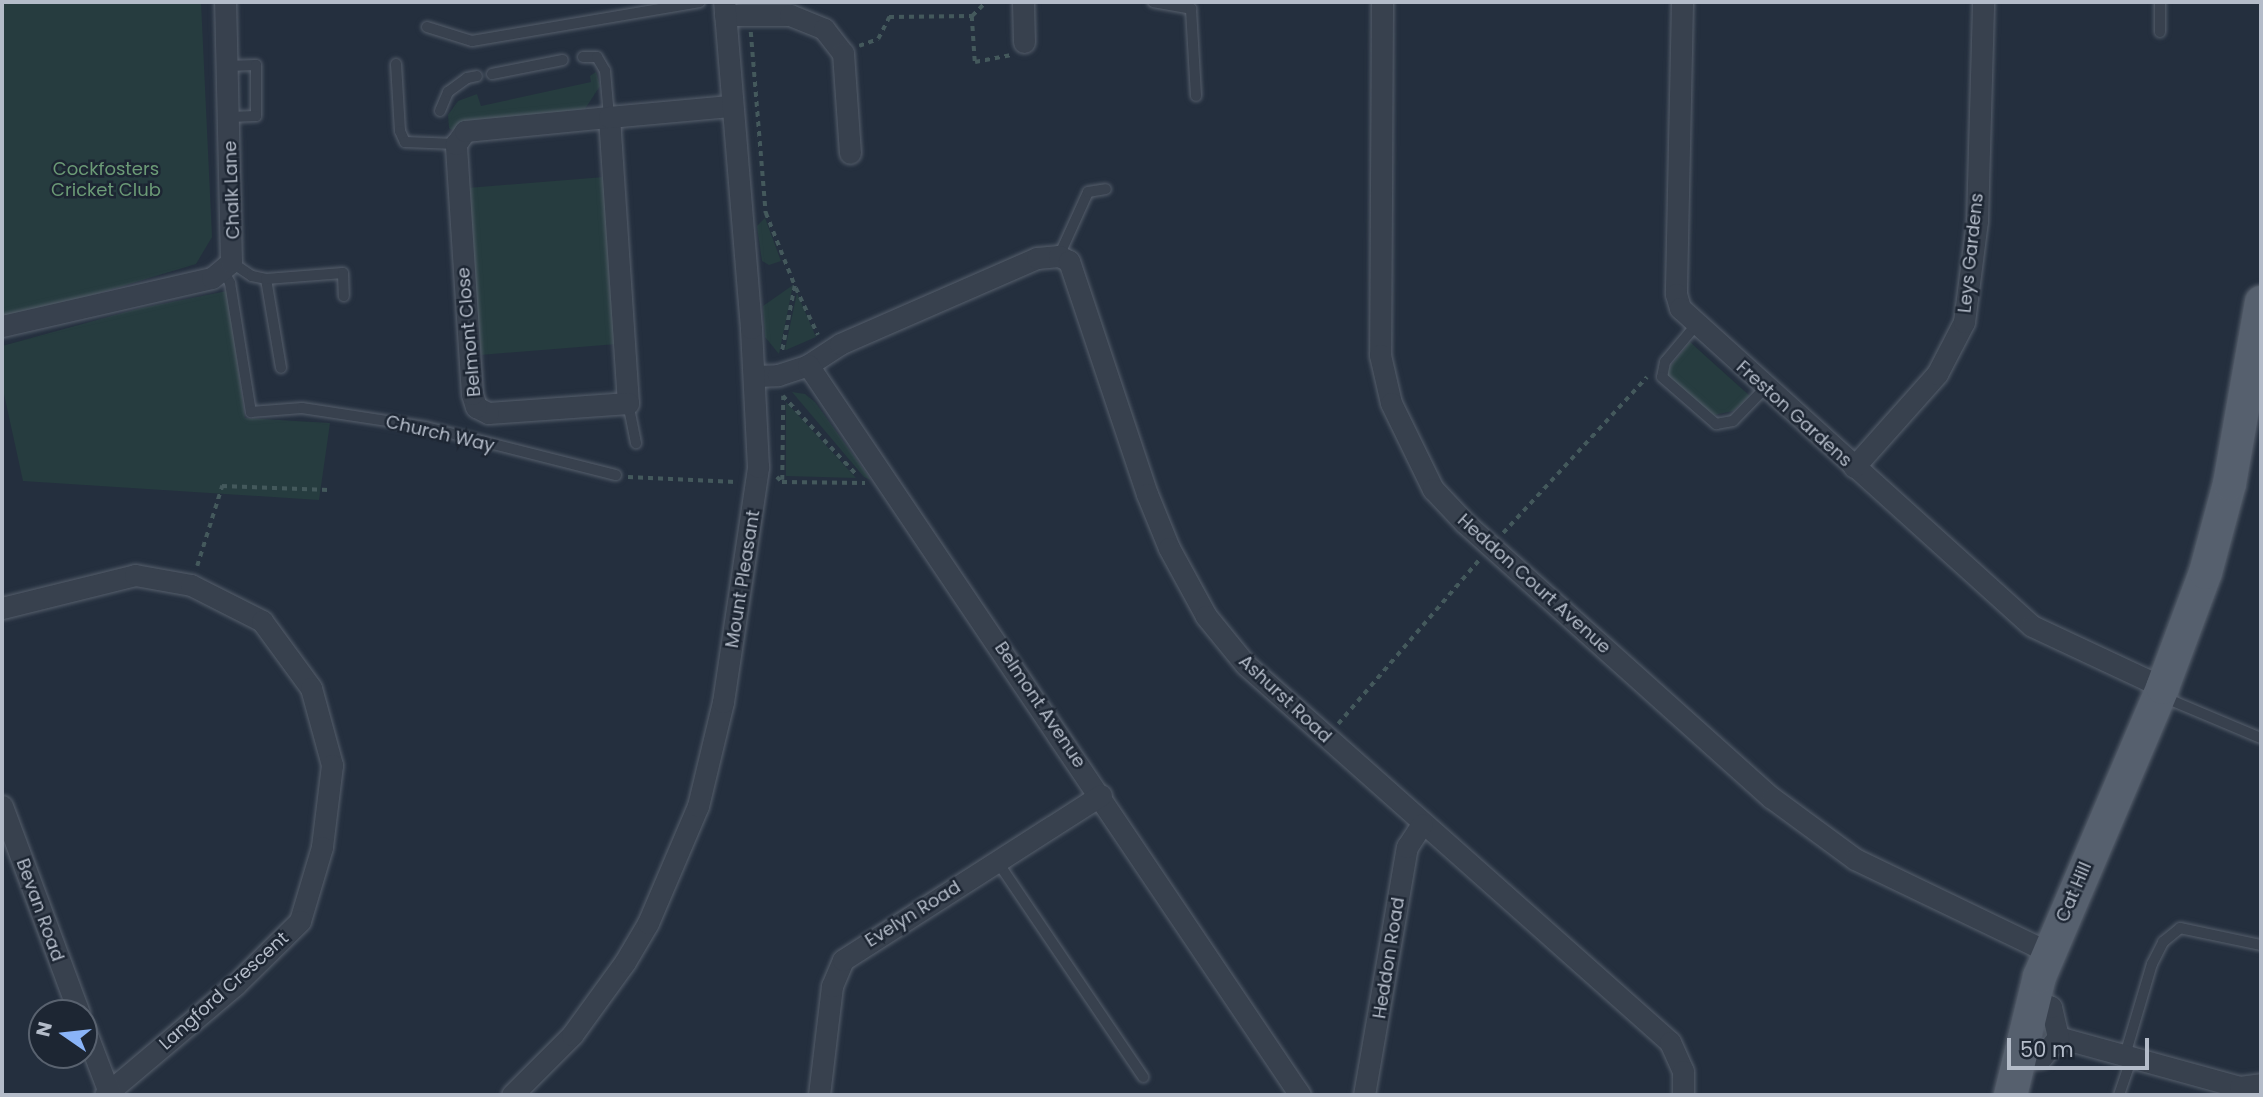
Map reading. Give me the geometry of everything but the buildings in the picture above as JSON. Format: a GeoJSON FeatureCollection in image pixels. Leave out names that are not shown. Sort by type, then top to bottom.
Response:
{"type":"FeatureCollection","features":[{"type":"Feature","properties":{"kind":"main road","name":"Cat Hill"},"geometry":{"type":"LineString","coordinates":[[2010,1095],[2015,1061],[2031,998],[2048,952],[2160,691],[2209,559],[2229,483],[2256,358],[2261,302]]}},
{"type":"Feature","properties":{"kind":"street","name":"Chalk Lane"},"geometry":{"type":"LineString","coordinates":[[225,2],[229,117],[228,267]]}},
{"type":"Feature","properties":{"kind":"street"},"geometry":{"type":"LineString","coordinates":[[1023,2],[1024,42]]}},
{"type":"Feature","properties":{"kind":"street","name":"Heddon Court Avenue"},"geometry":{"type":"LineString","coordinates":[[1382,2],[1380,355],[1391,403],[1433,489],[1465,523],[1772,798],[1855,859],[2048,952]]}},
{"type":"Feature","properties":{"kind":"street","name":"Freston Gardens"},"geometry":{"type":"LineString","coordinates":[[1682,2],[1676,294],[1680,308],[1765,388],[2032,626],[2160,691]]}},
{"type":"Feature","properties":{"kind":"street","name":"Leys Gardens"},"geometry":{"type":"LineString","coordinates":[[1854,467],[1937,374],[1964,322],[1977,221],[1983,2]]}},
{"type":"Feature","properties":{"kind":"street"},"geometry":{"type":"LineString","coordinates":[[724,8],[750,15],[790,8],[824,29],[843,53],[850,153]]}},
{"type":"Feature","properties":{"kind":"street","name":"Mount Pleasant"},"geometry":{"type":"LineString","coordinates":[[512,1095],[572,1035],[618,973],[676,864],[711,761],[748,555],[758,467],[754,376],[724,8]]}},
{"type":"Feature","properties":{"kind":"street"},"geometry":{"type":"LineString","coordinates":[[456,144],[465,131],[730,106]]}},
{"type":"Feature","properties":{"kind":"street"},"geometry":{"type":"LineString","coordinates":[[609,117],[628,403]]}},
{"type":"Feature","properties":{"kind":"street","name":"Belmont Close"},"geometry":{"type":"LineString","coordinates":[[456,144],[476,407],[488,413],[628,403]]}},
{"type":"Feature","properties":{"kind":"street"},"geometry":{"type":"LineString","coordinates":[[754,376],[778,375],[1037,258],[1059,256]]}},
{"type":"Feature","properties":{"kind":"street","name":"Ashurst Road"},"geometry":{"type":"LineString","coordinates":[[1059,256],[1069,261],[1077,274],[1147,494],[1169,548],[1206,616],[1246,665],[1670,1042],[1683,1071],[1684,1095]]}},
{"type":"Feature","properties":{"kind":"street"},"geometry":{"type":"LineString","coordinates":[[2,327],[212,278],[228,267]]}},
{"type":"Feature","properties":{"kind":"street","name":"Belmont Avenue"},"geometry":{"type":"LineString","coordinates":[[818,359],[889,484],[1101,795],[1300,1095]]}},
{"type":"Feature","properties":{"kind":"street","name":"Langford Crescent"},"geometry":{"type":"LineString","coordinates":[[2,608],[135,575],[191,585],[262,621],[311,688],[332,765],[322,847],[300,921],[235,985],[108,1094]]}},
{"type":"Feature","properties":{"kind":"street","name":"Evelyn Road"},"geometry":{"type":"LineString","coordinates":[[820,1095],[832,986],[843,960],[1101,795]]}},
{"type":"Feature","properties":{"kind":"street","name":"Bevan Road"},"geometry":{"type":"LineString","coordinates":[[2,806],[74,999]]}},
{"type":"Feature","properties":{"kind":"street","name":"Heddon Road"},"geometry":{"type":"LineString","coordinates":[[1364,1095],[1407,847],[1422,824]]}},
{"type":"Feature","properties":{"kind":"street"},"geometry":{"type":"LineString","coordinates":[[2031,998],[2051,1007],[2058,1037]]}},
{"type":"Feature","properties":{"kind":"street"},"geometry":{"type":"LineString","coordinates":[[2058,1037],[2250,1089]]}},
{"type":"Feature","properties":{"kind":"street"},"geometry":{"type":"LineString","coordinates":[[2015,1061],[2042,1057],[2058,1037]]}},
{"type":"Feature","properties":{"kind":"street"},"geometry":{"type":"LineString","coordinates":[[98,1066],[108,1094]]}},
{"type":"Feature","properties":{"kind":"lane"},"geometry":{"type":"LineString","coordinates":[[427,27],[472,41],[700,2]]}},
{"type":"Feature","properties":{"kind":"lane"},"geometry":{"type":"LineString","coordinates":[[1153,2],[1191,9],[1196,96]]}},
{"type":"Feature","properties":{"kind":"lane"},"geometry":{"type":"LineString","coordinates":[[2160,2],[2160,32]]}},
{"type":"Feature","properties":{"kind":"lane"},"geometry":{"type":"LineString","coordinates":[[583,57],[597,57],[605,71],[609,117]]}},
{"type":"Feature","properties":{"kind":"lane"},"geometry":{"type":"LineString","coordinates":[[492,74],[563,60]]}},
{"type":"Feature","properties":{"kind":"lane"},"geometry":{"type":"LineString","coordinates":[[396,64],[400,131],[405,142],[456,144]]}},
{"type":"Feature","properties":{"kind":"lane"},"geometry":{"type":"LineString","coordinates":[[227,66],[256,65],[256,116],[229,117]]}},
{"type":"Feature","properties":{"kind":"lane"},"geometry":{"type":"LineString","coordinates":[[440,111],[448,92],[467,78],[477,76]]}},
{"type":"Feature","properties":{"kind":"lane"},"geometry":{"type":"LineString","coordinates":[[1059,256],[1088,192],[1106,189]]}},
{"type":"Feature","properties":{"kind":"lane"},"geometry":{"type":"LineString","coordinates":[[228,267],[266,279],[343,273],[344,296]]}},
{"type":"Feature","properties":{"kind":"lane","name":"Church Way"},"geometry":{"type":"LineString","coordinates":[[228,267],[251,412],[302,408],[426,427],[616,475]]}},
{"type":"Feature","properties":{"kind":"lane"},"geometry":{"type":"LineString","coordinates":[[266,279],[281,368]]}},
{"type":"Feature","properties":{"kind":"lane"},"geometry":{"type":"LineString","coordinates":[[1696,325],[1665,362],[1662,377],[1716,424],[1733,421],[1765,388]]}},
{"type":"Feature","properties":{"kind":"lane"},"geometry":{"type":"LineString","coordinates":[[628,403],[636,443]]}},
{"type":"Feature","properties":{"kind":"lane"},"geometry":{"type":"LineString","coordinates":[[2160,691],[2261,738]]}},
{"type":"Feature","properties":{"kind":"lane"},"geometry":{"type":"LineString","coordinates":[[997,861],[1143,1077]]}},
{"type":"Feature","properties":{"kind":"lane"},"geometry":{"type":"LineString","coordinates":[[2119,1095],[2152,964],[2163,942],[2180,928],[2261,945]]}},
{"type":"Feature","properties":{"kind":"path"},"geometry":{"type":"LineString","coordinates":[[843,53],[878,39],[890,18],[972,16],[986,2]]}},
{"type":"Feature","properties":{"kind":"path"},"geometry":{"type":"LineString","coordinates":[[750,15],[766,213],[795,286],[818,359]]}},
{"type":"Feature","properties":{"kind":"path"},"geometry":{"type":"LineString","coordinates":[[972,16],[975,62],[1023,53],[1024,42]]}},
{"type":"Feature","properties":{"kind":"path"},"geometry":{"type":"LineString","coordinates":[[782,482],[783,396],[778,375],[795,286]]}},
{"type":"Feature","properties":{"kind":"path"},"geometry":{"type":"LineString","coordinates":[[783,396],[863,483]]}},
{"type":"Feature","properties":{"kind":"path"},"geometry":{"type":"LineString","coordinates":[[616,475],[736,482],[737,468],[758,467],[771,470],[782,482],[889,484]]}},
{"type":"Feature","properties":{"kind":"path"},"geometry":{"type":"LineString","coordinates":[[191,585],[222,486],[329,491]]}},
{"type":"Feature","properties":{"kind":"green space","name":"Cockfosters Cricket Club"},"geometry":{"type":"Polygon","coordinates":[[[2,2],[201,2],[212,237],[196,264],[2,322],[2,2]]]}},
{"type":"Feature","properties":{"kind":"green space"},"geometry":{"type":"Polygon","coordinates":[[[596,72],[600,86],[581,115],[455,132],[449,128],[448,115],[458,101],[477,94],[481,106],[591,82],[590,76],[596,72]]]}},
{"type":"Feature","properties":{"kind":"green space"},"geometry":{"type":"Polygon","coordinates":[[[604,177],[617,344],[480,355],[467,188],[604,177]]]}},
{"type":"Feature","properties":{"kind":"green space"},"geometry":{"type":"Polygon","coordinates":[[[765,218],[781,261],[769,265],[762,261],[757,226],[765,218]]]}},
{"type":"Feature","properties":{"kind":"green space"},"geometry":{"type":"Polygon","coordinates":[[[793,285],[779,354],[765,337],[763,306],[793,285]]]}},
{"type":"Feature","properties":{"kind":"green space"},"geometry":{"type":"Polygon","coordinates":[[[227,291],[245,418],[330,423],[319,500],[23,481],[2,385],[2,346],[137,309],[227,291]]]}},
{"type":"Feature","properties":{"kind":"green space"},"geometry":{"type":"Polygon","coordinates":[[[797,293],[816,337],[786,350],[785,349],[797,293]]]}},
{"type":"Feature","properties":{"kind":"green space"},"geometry":{"type":"Polygon","coordinates":[[[1690,342],[1750,396],[1733,411],[1709,416],[1668,376],[1668,369],[1690,342]]]}},
{"type":"Feature","properties":{"kind":"green space"},"geometry":{"type":"Polygon","coordinates":[[[792,392],[805,394],[815,402],[871,480],[864,477],[792,392]]]}},
{"type":"Feature","properties":{"kind":"green space"},"geometry":{"type":"Polygon","coordinates":[[[786,402],[856,478],[786,476],[786,402]]]}}]}
